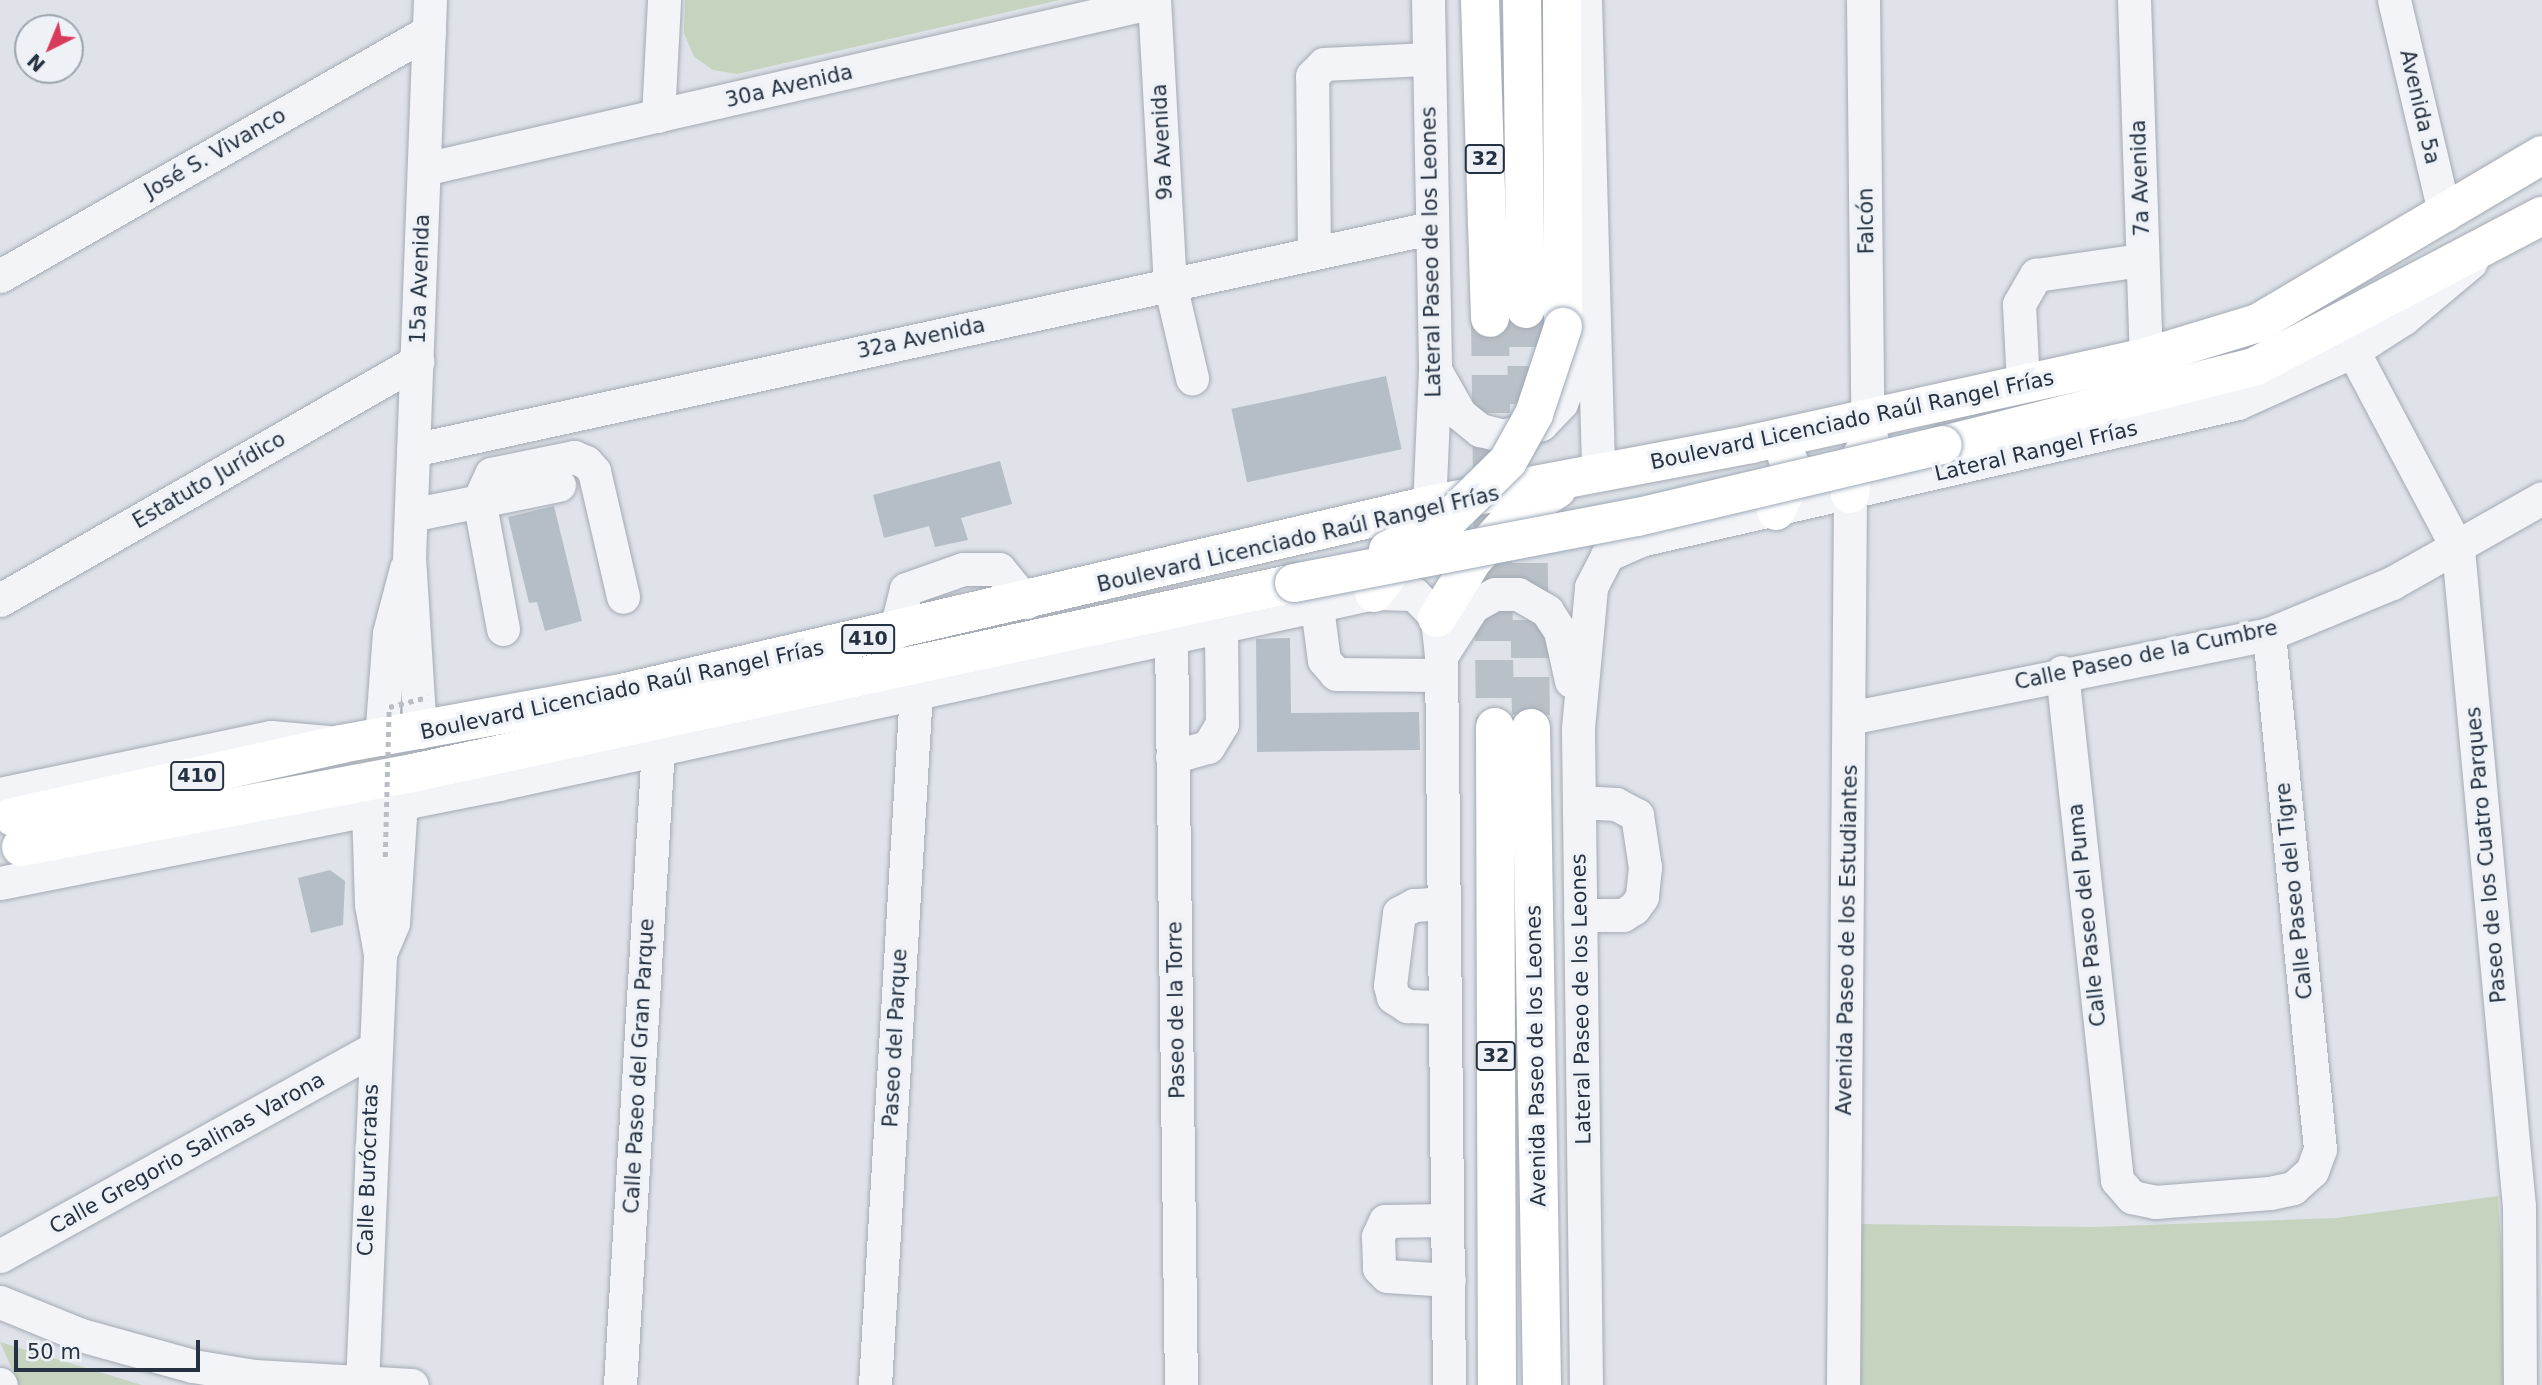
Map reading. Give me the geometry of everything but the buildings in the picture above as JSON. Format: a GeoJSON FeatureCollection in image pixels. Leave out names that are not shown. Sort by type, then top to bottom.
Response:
{"type":"FeatureCollection","features":[{"type":"Feature","properties":{"kind":"main road","name":"32"},"geometry":{"type":"LineString","coordinates":[[1480,0],[1508,314],[1522,0]]}},
{"type":"Feature","properties":{"kind":"main road"},"geometry":{"type":"LineString","coordinates":[[1305,595],[1411,541],[1477,497],[1508,461],[1534,414],[1579,317],[1562,0]]}},
{"type":"Feature","properties":{"kind":"main road","name":"Boulevard Licenciado Raúl Rangel Frías"},"geometry":{"type":"LineString","coordinates":[[8,807],[341,744],[381,739],[424,714],[895,633],[1429,505],[1751,444],[1868,430],[1878,434],[2012,387],[2146,356],[2258,323],[2445,215],[2542,155]]}},
{"type":"Feature","properties":{"kind":"main road","name":"410"},"geometry":{"type":"LineString","coordinates":[[2488,246],[2542,216]]}},
{"type":"Feature","properties":{"kind":"main road","name":"Boulevard Licenciado Raúl Rangel Frías"},"geometry":{"type":"LineString","coordinates":[[8,807],[365,793],[409,786],[526,749],[1305,595],[1943,445],[2254,367],[2488,246]]}},
{"type":"Feature","properties":{"kind":"main road"},"geometry":{"type":"LineString","coordinates":[[1850,494],[1852,473],[1868,430]]}},
{"type":"Feature","properties":{"kind":"main road"},"geometry":{"type":"LineString","coordinates":[[1751,444],[1791,461],[1791,488],[1776,511]]}},
{"type":"Feature","properties":{"kind":"main road"},"geometry":{"type":"LineString","coordinates":[[1437,618],[1473,559],[1511,519],[1584,477]]}},
{"type":"Feature","properties":{"kind":"main road"},"geometry":{"type":"LineString","coordinates":[[1352,523],[1397,537],[1401,551],[1396,565],[1374,593]]}},
{"type":"Feature","properties":{"kind":"main road","name":"Avenida Paseo de los Leones"},"geometry":{"type":"LineString","coordinates":[[1497,1385],[1513,727],[1542,1385]]}},
{"type":"Feature","properties":{"kind":"main road"},"geometry":{"type":"LineString","coordinates":[[409,786],[499,783]]}},
{"type":"Feature","properties":{"kind":"main road"},"geometry":{"type":"LineString","coordinates":[[293,821],[365,793]]}},
{"type":"Feature","properties":{"kind":"street"},"geometry":{"type":"LineString","coordinates":[[658,116],[664,0]]}},
{"type":"Feature","properties":{"kind":"street","name":"Lateral Paseo de los Leones"},"geometry":{"type":"LineString","coordinates":[[1428,0],[1430,228],[1435,370],[1429,505]]}},
{"type":"Feature","properties":{"kind":"street"},"geometry":{"type":"LineString","coordinates":[[1435,370],[1460,414],[1480,430],[1504,436],[1541,424],[1576,378],[1585,0]]}},
{"type":"Feature","properties":{"kind":"street","name":"Falcón"},"geometry":{"type":"LineString","coordinates":[[1863,0],[1868,430]]}},
{"type":"Feature","properties":{"kind":"street","name":"7a Avenida"},"geometry":{"type":"LineString","coordinates":[[2134,0],[2146,356]]}},
{"type":"Feature","properties":{"kind":"street","name":"Avenida 5a"},"geometry":{"type":"LineString","coordinates":[[2394,0],[2445,215]]}},
{"type":"Feature","properties":{"kind":"street","name":"30a Avenida"},"geometry":{"type":"LineString","coordinates":[[424,169],[1154,1]]}},
{"type":"Feature","properties":{"kind":"street","name":"9a Avenida"},"geometry":{"type":"LineString","coordinates":[[1154,1],[1170,284],[1192,378]]}},
{"type":"Feature","properties":{"kind":"street","name":"15a Avenida"},"geometry":{"type":"LineString","coordinates":[[424,714],[409,559],[429,15]]}},
{"type":"Feature","properties":{"kind":"street","name":"José S. Vivanco"},"geometry":{"type":"LineString","coordinates":[[0,276],[429,15]]}},
{"type":"Feature","properties":{"kind":"street"},"geometry":{"type":"LineString","coordinates":[[1314,253],[1312,76],[1324,64],[1428,59]]}},
{"type":"Feature","properties":{"kind":"street","name":"32a Avenida"},"geometry":{"type":"LineString","coordinates":[[412,450],[1430,228]]}},
{"type":"Feature","properties":{"kind":"street","name":"Lateral Rangel Frías"},"geometry":{"type":"LineString","coordinates":[[1587,614],[1597,570],[1623,545],[2238,403],[2353,351],[2436,293],[2488,246]]}},
{"type":"Feature","properties":{"kind":"street"},"geometry":{"type":"LineString","coordinates":[[2012,387],[2019,304],[2036,275],[2142,260]]}},
{"type":"Feature","properties":{"kind":"street"},"geometry":{"type":"LineString","coordinates":[[1579,317],[1584,477]]}},
{"type":"Feature","properties":{"kind":"street","name":"Paseo de los Cuatro Parques"},"geometry":{"type":"LineString","coordinates":[[2353,351],[2458,548],[2530,1203],[2521,1385]]}},
{"type":"Feature","properties":{"kind":"street","name":"Estatuto Jurídico"},"geometry":{"type":"LineString","coordinates":[[0,600],[417,361]]}},
{"type":"Feature","properties":{"kind":"street"},"geometry":{"type":"LineString","coordinates":[[503,629],[479,500],[491,474],[574,457],[586,462],[594,471],[623,597]]}},
{"type":"Feature","properties":{"kind":"street"},"geometry":{"type":"LineString","coordinates":[[411,514],[559,485]]}},
{"type":"Feature","properties":{"kind":"street","name":"Avenida Paseo de los Estudiantes"},"geometry":{"type":"LineString","coordinates":[[1843,1385],[1850,494]]}},
{"type":"Feature","properties":{"kind":"street","name":"Calle Paseo de la Cumbre"},"geometry":{"type":"LineString","coordinates":[[1849,718],[2062,672],[2269,634],[2338,608],[2458,548],[2542,498]]}},
{"type":"Feature","properties":{"kind":"street","name":"15a Avenida"},"geometry":{"type":"LineString","coordinates":[[381,739],[392,613],[409,559]]}},
{"type":"Feature","properties":{"kind":"street"},"geometry":{"type":"LineString","coordinates":[[895,633],[906,589],[963,569],[999,569],[1008,607]]}},
{"type":"Feature","properties":{"kind":"street"},"geometry":{"type":"LineString","coordinates":[[499,783],[1222,625],[1305,595],[1414,594],[1437,618],[1441,665],[1450,1385]]}},
{"type":"Feature","properties":{"kind":"street"},"geometry":{"type":"LineString","coordinates":[[1441,665],[1473,606],[1495,594],[1518,594],[1547,611],[1560,631],[1578,728]]}},
{"type":"Feature","properties":{"kind":"street"},"geometry":{"type":"LineString","coordinates":[[1305,595],[1324,660],[1336,674],[1441,665]]}},
{"type":"Feature","properties":{"kind":"street","name":"Lateral Paseo de los Leones"},"geometry":{"type":"LineString","coordinates":[[1586,1385],[1578,728],[1587,614]]}},
{"type":"Feature","properties":{"kind":"street"},"geometry":{"type":"LineString","coordinates":[[1172,757],[1208,747],[1222,724],[1222,625]]}},
{"type":"Feature","properties":{"kind":"street","name":"Calle Paseo del Tigre"},"geometry":{"type":"LineString","coordinates":[[2269,634],[2320,1149]]}},
{"type":"Feature","properties":{"kind":"street","name":"Paseo de la Torre"},"geometry":{"type":"LineString","coordinates":[[1171,635],[1181,1385]]}},
{"type":"Feature","properties":{"kind":"street","name":"Calle Paseo del Puma"},"geometry":{"type":"LineString","coordinates":[[2062,672],[2112,1157],[2117,1180],[2132,1197],[2155,1202],[2293,1188],[2312,1171],[2320,1149]]}},
{"type":"Feature","properties":{"kind":"street","name":"Paseo del Parque"},"geometry":{"type":"LineString","coordinates":[[875,1385],[916,691]]}},
{"type":"Feature","properties":{"kind":"street","name":"Calle Paseo del Gran Parque"},"geometry":{"type":"LineString","coordinates":[[620,1385],[657,747]]}},
{"type":"Feature","properties":{"kind":"street","name":"Calle Burócratas"},"geometry":{"type":"LineString","coordinates":[[380,954],[393,923],[409,786]]}},
{"type":"Feature","properties":{"kind":"street","name":"Calle Burócratas"},"geometry":{"type":"LineString","coordinates":[[362,1382],[373,1049],[380,954],[371,904],[365,793]]}},
{"type":"Feature","properties":{"kind":"street"},"geometry":{"type":"LineString","coordinates":[[1579,802],[1616,804],[1637,814],[1645,867],[1642,897],[1634,908],[1623,915],[1580,915]]}},
{"type":"Feature","properties":{"kind":"street"},"geometry":{"type":"LineString","coordinates":[[0,883],[293,821]]}},
{"type":"Feature","properties":{"kind":"street"},"geometry":{"type":"LineString","coordinates":[[1444,903],[1413,905],[1399,914],[1390,985],[1393,997],[1407,1006],[1445,1007]]}},
{"type":"Feature","properties":{"kind":"street","name":"Calle Gregorio Salinas Varona"},"geometry":{"type":"LineString","coordinates":[[0,1256],[373,1049]]}},
{"type":"Feature","properties":{"kind":"street"},"geometry":{"type":"LineString","coordinates":[[1447,1220],[1385,1221],[1378,1236],[1379,1268],[1387,1276],[1449,1280]]}},
{"type":"Feature","properties":{"kind":"street"},"geometry":{"type":"LineString","coordinates":[[0,1302],[81,1335],[193,1366],[301,1382],[412,1385]]}},
{"type":"Feature","properties":{"kind":"path"},"geometry":{"type":"LineString","coordinates":[[385,857],[389,707],[424,714]]}},
{"type":"Feature","properties":{"kind":"green space"},"geometry":{"type":"Polygon","coordinates":[[[685,0],[1060,0],[737,74],[713,70],[694,57],[684,33],[685,0]]]}},
{"type":"Feature","properties":{"kind":"green space"},"geometry":{"type":"Polygon","coordinates":[[[2498,1196],[2510,1385],[1857,1385],[1861,1224],[2095,1227],[2336,1218],[2498,1196]]]}},
{"type":"Feature","properties":{"kind":"green space"},"geometry":{"type":"Polygon","coordinates":[[[0,1342],[142,1385],[19,1385],[0,1342]]]}},
{"type":"Feature","properties":{"kind":"tunnel"},"geometry":{"type":"LineString","coordinates":[[1526,309],[1527,428]]}},
{"type":"Feature","properties":{"kind":"tunnel"},"geometry":{"type":"LineString","coordinates":[[1490,318],[1495,727]]}},
{"type":"Feature","properties":{"kind":"tunnel"},"geometry":{"type":"LineString","coordinates":[[1528,506],[1531,728]]}}]}
